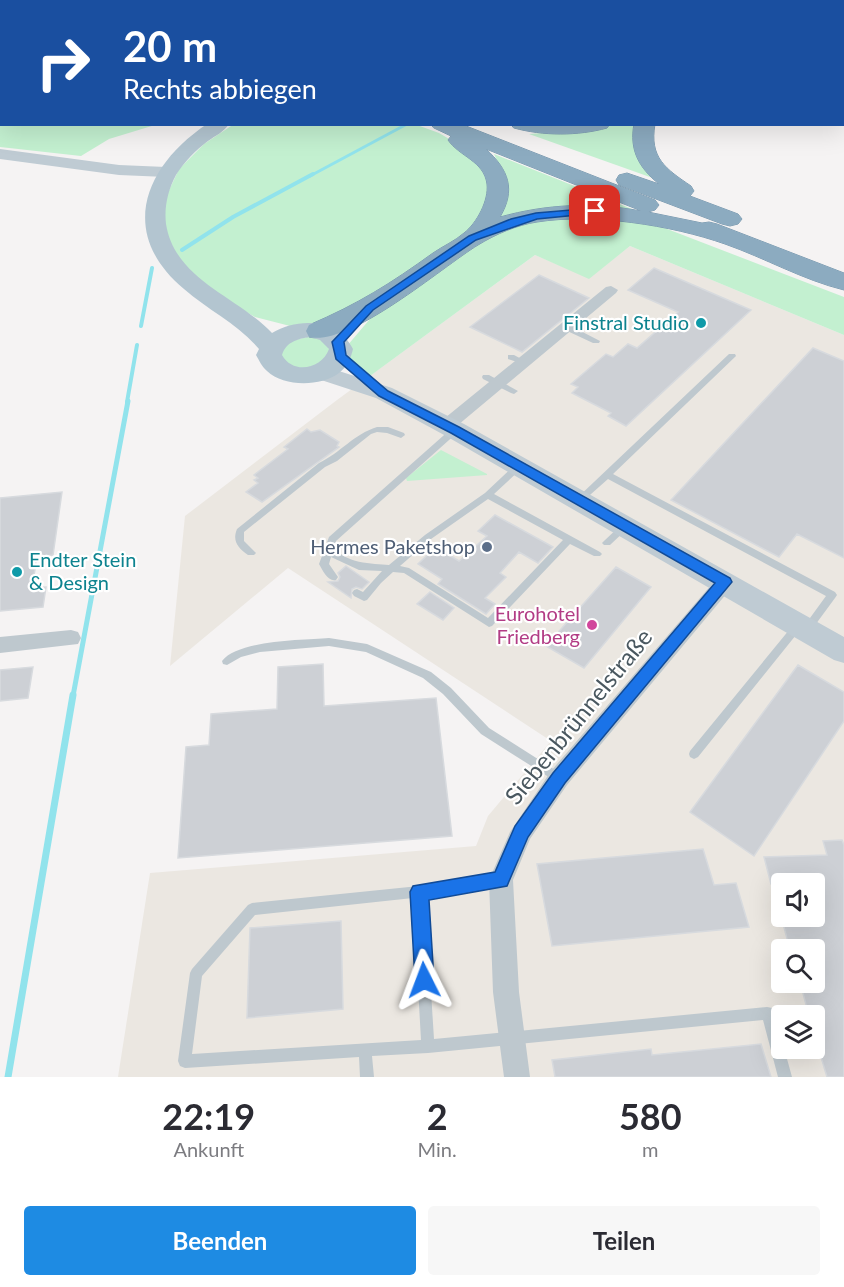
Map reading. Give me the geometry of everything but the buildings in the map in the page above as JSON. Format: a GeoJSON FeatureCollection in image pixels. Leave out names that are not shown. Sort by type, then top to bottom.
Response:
{"type":"FeatureCollection","features":[{"type":"Feature","properties":{"kind":"highway"},"geometry":{"type":"LineString","coordinates":[[438,126],[483,157],[499,183],[500,192],[493,213],[472,238]]}},
{"type":"Feature","properties":{"kind":"highway"},"geometry":{"type":"LineString","coordinates":[[447,126],[733,229],[844,262]]}},
{"type":"Feature","properties":{"kind":"highway"},"geometry":{"type":"LineString","coordinates":[[487,126],[733,229],[844,282]]}},
{"type":"Feature","properties":{"kind":"highway"},"geometry":{"type":"LineString","coordinates":[[540,126],[559,128],[580,126]]}},
{"type":"Feature","properties":{"kind":"highway"},"geometry":{"type":"LineString","coordinates":[[645,126],[642,146],[649,163],[657,172],[733,229]]}},
{"type":"Feature","properties":{"kind":"highway"},"geometry":{"type":"LineString","coordinates":[[322,340],[472,238],[526,218],[583,211],[637,215],[733,229]]}},
{"type":"Feature","properties":{"kind":"main road"},"geometry":{"type":"LineString","coordinates":[[217,126],[189,146],[166,172],[155,196],[156,233],[166,256],[187,281],[235,313],[271,348]]}},
{"type":"Feature","properties":{"kind":"main road"},"geometry":{"type":"LineString","coordinates":[[235,313],[322,340]]}},
{"type":"Feature","properties":{"kind":"main road"},"geometry":{"type":"LineString","coordinates":[[322,340],[329,368],[320,372],[297,375],[277,368],[271,362],[271,348],[276,341],[322,340]]}},
{"type":"Feature","properties":{"kind":"street"},"geometry":{"type":"LineString","coordinates":[[126,168],[189,146]]}},
{"type":"Feature","properties":{"kind":"street"},"geometry":{"type":"LineString","coordinates":[[0,154],[166,172]]}},
{"type":"Feature","properties":{"kind":"street"},"geometry":{"type":"LineString","coordinates":[[126,168],[147,185],[155,196]]}},
{"type":"Feature","properties":{"kind":"street"},"geometry":{"type":"LineString","coordinates":[[451,428],[492,380],[517,359],[566,327],[610,290]]}},
{"type":"Feature","properties":{"kind":"street"},"geometry":{"type":"LineString","coordinates":[[322,340],[384,393]]}},
{"type":"Feature","properties":{"kind":"street"},"geometry":{"type":"LineString","coordinates":[[320,372],[384,393],[451,428],[579,500],[616,535],[725,582],[844,651]]}},
{"type":"Feature","properties":{"kind":"street","name":"Siebenbrünnelstraße"},"geometry":{"type":"LineString","coordinates":[[518,1077],[506,992],[501,880],[521,832],[559,778],[725,582]]}},
{"type":"Feature","properties":{"kind":"street"},"geometry":{"type":"LineString","coordinates":[[0,645],[71,638]]}},
{"type":"Feature","properties":{"kind":"lane"},"geometry":{"type":"LineString","coordinates":[[566,327],[596,341]]}},
{"type":"Feature","properties":{"kind":"lane"},"geometry":{"type":"LineString","coordinates":[[579,500],[732,356]]}},
{"type":"Feature","properties":{"kind":"lane"},"geometry":{"type":"LineString","coordinates":[[492,380],[513,391]]}},
{"type":"Feature","properties":{"kind":"lane"},"geometry":{"type":"LineString","coordinates":[[250,554],[240,545],[238,538],[240,531],[322,465],[333,461],[373,430],[388,428],[401,435]]}},
{"type":"Feature","properties":{"kind":"lane"},"geometry":{"type":"LineString","coordinates":[[336,575],[324,564],[332,539],[451,428]]}},
{"type":"Feature","properties":{"kind":"lane"},"geometry":{"type":"LineString","coordinates":[[364,591],[428,537],[488,495],[519,466]]}},
{"type":"Feature","properties":{"kind":"lane"},"geometry":{"type":"LineString","coordinates":[[607,475],[832,595],[694,754]]}},
{"type":"Feature","properties":{"kind":"lane"},"geometry":{"type":"LineString","coordinates":[[488,495],[597,554]]}},
{"type":"Feature","properties":{"kind":"lane"},"geometry":{"type":"LineString","coordinates":[[330,547],[334,555],[359,566],[395,567],[406,570],[489,623],[569,538]]}},
{"type":"Feature","properties":{"kind":"lane"},"geometry":{"type":"LineString","coordinates":[[227,661],[238,654],[260,648],[329,642],[366,648],[427,675],[447,691],[485,731],[559,778]]}},
{"type":"Feature","properties":{"kind":"lane"},"geometry":{"type":"LineString","coordinates":[[501,880],[419,892],[252,909],[196,973],[185,1061],[428,1046],[766,1013],[785,1077]]}},
{"type":"Feature","properties":{"kind":"lane"},"geometry":{"type":"LineString","coordinates":[[419,892],[428,1046]]}},
{"type":"Feature","properties":{"kind":"lane"},"geometry":{"type":"LineString","coordinates":[[365,1050],[367,1077]]}},
{"type":"Feature","properties":{"kind":"shaded area"},"geometry":{"type":"Polygon","coordinates":[[[630,246],[844,335],[844,1077],[118,1077],[150,873],[476,846],[488,816],[551,741],[288,568],[170,666],[185,516],[337,400],[535,255],[589,278],[630,246]]]}},
{"type":"Feature","properties":{"kind":"green space"},"geometry":{"type":"Polygon","coordinates":[[[0,126],[152,126],[109,139],[81,156],[0,147],[0,126]]]}},
{"type":"Feature","properties":{"kind":"green space"},"geometry":{"type":"Polygon","coordinates":[[[231,126],[420,126],[439,133],[473,153],[494,194],[467,233],[359,305],[323,323],[294,327],[255,317],[221,298],[188,271],[166,240],[163,203],[179,169],[204,144],[231,126]]]}},
{"type":"Feature","properties":{"kind":"green space"},"geometry":{"type":"Polygon","coordinates":[[[608,126],[638,126],[635,144],[639,158],[664,182],[529,134],[608,126]]]}},
{"type":"Feature","properties":{"kind":"green space"},"geometry":{"type":"Polygon","coordinates":[[[494,154],[637,211],[496,222],[504,176],[494,154]]]}},
{"type":"Feature","properties":{"kind":"green space"},"geometry":{"type":"Polygon","coordinates":[[[589,215],[662,227],[844,297],[844,335],[630,246],[589,279],[535,255],[370,376],[349,357],[347,346],[375,313],[481,239],[518,224],[589,215]]]}},
{"type":"Feature","properties":{"kind":"green space"},"geometry":{"type":"Polygon","coordinates":[[[311,336],[324,341],[330,350],[323,363],[303,369],[283,364],[279,347],[283,343],[311,336]]]}},
{"type":"Feature","properties":{"kind":"green space"},"geometry":{"type":"Polygon","coordinates":[[[441,450],[487,475],[407,481],[406,478],[441,450]]]}},
{"type":"Feature","properties":{"kind":"waterway"},"geometry":{"type":"LineString","coordinates":[[310,176],[403,126]]}},
{"type":"Feature","properties":{"kind":"waterway"},"geometry":{"type":"LineString","coordinates":[[182,250],[233,217],[313,174]]}},
{"type":"Feature","properties":{"kind":"waterway"},"geometry":{"type":"LineString","coordinates":[[141,326],[152,268]]}},
{"type":"Feature","properties":{"kind":"waterway"},"geometry":{"type":"LineString","coordinates":[[127,402],[137,345]]}},
{"type":"Feature","properties":{"kind":"waterway"},"geometry":{"type":"LineString","coordinates":[[73,696],[128,401]]}},
{"type":"Feature","properties":{"kind":"waterway"},"geometry":{"type":"LineString","coordinates":[[8,1077],[73,695]]}},
{"type":"Feature","properties":{"kind":"place","name":"Finstral Studio"},"geometry":{"type":"Point","coordinates":[701,323]}},
{"type":"Feature","properties":{"kind":"place","name":"Hermes Paketshop"},"geometry":{"type":"Point","coordinates":[487,547]}},
{"type":"Feature","properties":{"kind":"place","name":"Endter Stein & Design"},"geometry":{"type":"Point","coordinates":[17,572]}},
{"type":"Feature","properties":{"kind":"place","name":"Eurohotel Friedberg"},"geometry":{"type":"Point","coordinates":[592,625]}},
{"type":"Feature","properties":{"kind":"route"},"geometry":{"type":"LineString","coordinates":[[424,980],[419,892],[501,880],[521,832],[559,778],[725,582],[455,430],[384,393],[340,356],[341,349],[338,342],[369,308],[472,238],[514,221],[536,216],[595,211]]}}]}
